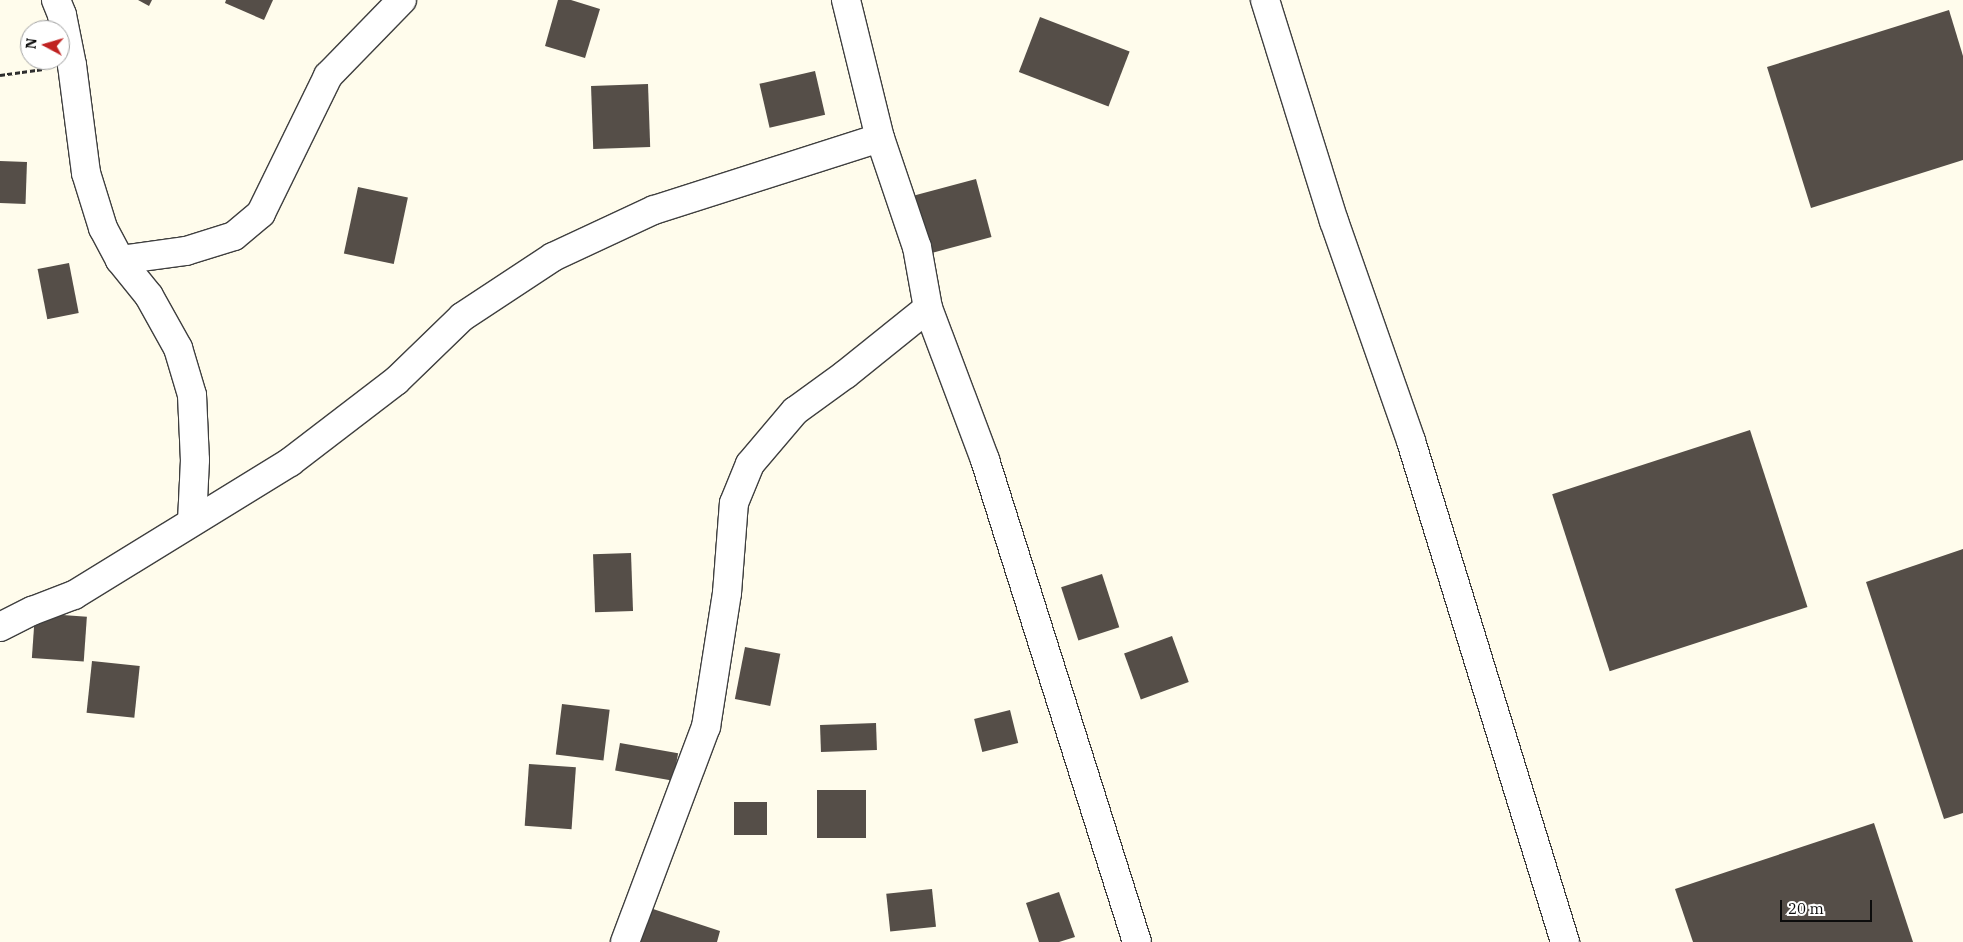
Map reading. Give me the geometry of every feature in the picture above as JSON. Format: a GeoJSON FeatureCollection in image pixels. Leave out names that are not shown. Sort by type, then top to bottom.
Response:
{"type":"FeatureCollection","features":[{"type":"Feature","properties":{"kind":"street"},"geometry":{"type":"LineString","coordinates":[[56,0],[62,15],[72,65],[86,173],[103,228],[120,260],[149,296],[178,348],[192,395],[194,460],[192,521]]}},
{"type":"Feature","properties":{"kind":"street"},"geometry":{"type":"LineString","coordinates":[[120,260],[186,251],[234,236],[261,213],[328,76],[402,0]]}},
{"type":"Feature","properties":{"kind":"street"},"geometry":{"type":"LineString","coordinates":[[846,0],[880,138],[917,247],[928,308],[985,460],[1137,942]]}},
{"type":"Feature","properties":{"kind":"street"},"geometry":{"type":"LineString","coordinates":[[1264,0],[1334,221],[1411,441],[1565,942]]}},
{"type":"Feature","properties":{"kind":"street"},"geometry":{"type":"LineString","coordinates":[[0,627],[32,611],[74,596],[192,521],[290,462],[396,381],[462,317],[553,257],[654,210],[880,138]]}},
{"type":"Feature","properties":{"kind":"street"},"geometry":{"type":"LineString","coordinates":[[625,942],[706,727],[727,593],[734,503],[750,464],[795,411],[846,374],[928,308]]}},
{"type":"Feature","properties":{"kind":"path"},"geometry":{"type":"LineString","coordinates":[[0,75],[72,65]]}},
{"type":"Feature","properties":{"kind":"building"},"geometry":{"type":"Polygon","coordinates":[[[138,0],[152,0],[149,6],[138,0]]]}},
{"type":"Feature","properties":{"kind":"building"},"geometry":{"type":"Polygon","coordinates":[[[226,0],[273,0],[264,20],[225,3],[226,0]]]}},
{"type":"Feature","properties":{"kind":"building"},"geometry":{"type":"Polygon","coordinates":[[[558,0],[571,0],[600,9],[585,58],[545,46],[558,0]]]}},
{"type":"Feature","properties":{"kind":"building"},"geometry":{"type":"Polygon","coordinates":[[[1949,10],[1963,56],[1963,160],[1811,208],[1767,67],[1949,10]]]}},
{"type":"Feature","properties":{"kind":"building"},"geometry":{"type":"Polygon","coordinates":[[[1040,17],[1130,51],[1108,106],[1019,72],[1040,17]]]}},
{"type":"Feature","properties":{"kind":"building"},"geometry":{"type":"Polygon","coordinates":[[[815,71],[825,115],[770,128],[759,84],[815,71]]]}},
{"type":"Feature","properties":{"kind":"building"},"geometry":{"type":"Polygon","coordinates":[[[648,84],[650,147],[593,149],[591,86],[648,84]]]}},
{"type":"Feature","properties":{"kind":"building"},"geometry":{"type":"Polygon","coordinates":[[[0,161],[27,162],[26,204],[0,203],[0,161]]]}},
{"type":"Feature","properties":{"kind":"building"},"geometry":{"type":"Polygon","coordinates":[[[976,179],[992,237],[931,253],[915,195],[976,179]]]}},
{"type":"Feature","properties":{"kind":"building"},"geometry":{"type":"Polygon","coordinates":[[[358,187],[408,198],[394,264],[344,254],[358,187]]]}},
{"type":"Feature","properties":{"kind":"building"},"geometry":{"type":"Polygon","coordinates":[[[69,263],[79,313],[47,319],[38,269],[69,263]]]}},
{"type":"Feature","properties":{"kind":"building"},"geometry":{"type":"Polygon","coordinates":[[[1750,430],[1807,607],[1610,671],[1552,494],[1750,430]]]}},
{"type":"Feature","properties":{"kind":"building"},"geometry":{"type":"Polygon","coordinates":[[[1963,549],[1963,813],[1944,819],[1866,582],[1963,549]]]}},
{"type":"Feature","properties":{"kind":"building"},"geometry":{"type":"Polygon","coordinates":[[[631,553],[633,611],[595,612],[593,554],[631,553]]]}},
{"type":"Feature","properties":{"kind":"building"},"geometry":{"type":"Polygon","coordinates":[[[1102,574],[1119,627],[1078,641],[1061,587],[1102,574]]]}},
{"type":"Feature","properties":{"kind":"building"},"geometry":{"type":"Polygon","coordinates":[[[35,613],[87,617],[84,662],[32,658],[35,613]]]}},
{"type":"Feature","properties":{"kind":"building"},"geometry":{"type":"Polygon","coordinates":[[[1172,636],[1189,682],[1141,699],[1124,653],[1172,636]]]}},
{"type":"Feature","properties":{"kind":"building"},"geometry":{"type":"Polygon","coordinates":[[[745,647],[780,654],[770,706],[735,699],[745,647]]]}},
{"type":"Feature","properties":{"kind":"building"},"geometry":{"type":"Polygon","coordinates":[[[92,661],[140,666],[134,718],[87,713],[92,661]]]}},
{"type":"Feature","properties":{"kind":"building"},"geometry":{"type":"Polygon","coordinates":[[[562,704],[610,710],[603,760],[556,755],[562,704]]]}},
{"type":"Feature","properties":{"kind":"building"},"geometry":{"type":"Polygon","coordinates":[[[1010,710],[1018,743],[982,752],[974,719],[1010,710]]]}},
{"type":"Feature","properties":{"kind":"building"},"geometry":{"type":"Polygon","coordinates":[[[876,723],[877,750],[821,752],[820,725],[876,723]]]}},
{"type":"Feature","properties":{"kind":"building"},"geometry":{"type":"Polygon","coordinates":[[[620,743],[678,753],[673,781],[615,771],[620,743]]]}},
{"type":"Feature","properties":{"kind":"building"},"geometry":{"type":"Polygon","coordinates":[[[529,764],[576,767],[572,829],[525,826],[529,764]]]}},
{"type":"Feature","properties":{"kind":"building"},"geometry":{"type":"Polygon","coordinates":[[[817,790],[866,790],[866,838],[817,838],[817,790]]]}},
{"type":"Feature","properties":{"kind":"building"},"geometry":{"type":"Polygon","coordinates":[[[734,802],[767,802],[767,835],[734,835],[734,802]]]}},
{"type":"Feature","properties":{"kind":"building"},"geometry":{"type":"Polygon","coordinates":[[[1874,823],[1913,942],[1693,942],[1675,889],[1874,823]]]}},
{"type":"Feature","properties":{"kind":"building"},"geometry":{"type":"Polygon","coordinates":[[[932,889],[936,927],[890,932],[886,894],[932,889]]]}},
{"type":"Feature","properties":{"kind":"building"},"geometry":{"type":"Polygon","coordinates":[[[1059,892],[1075,937],[1059,942],[1039,942],[1026,903],[1059,892]]]}},
{"type":"Feature","properties":{"kind":"building"},"geometry":{"type":"Polygon","coordinates":[[[650,908],[720,931],[717,942],[639,942],[650,908]]]}}]}
